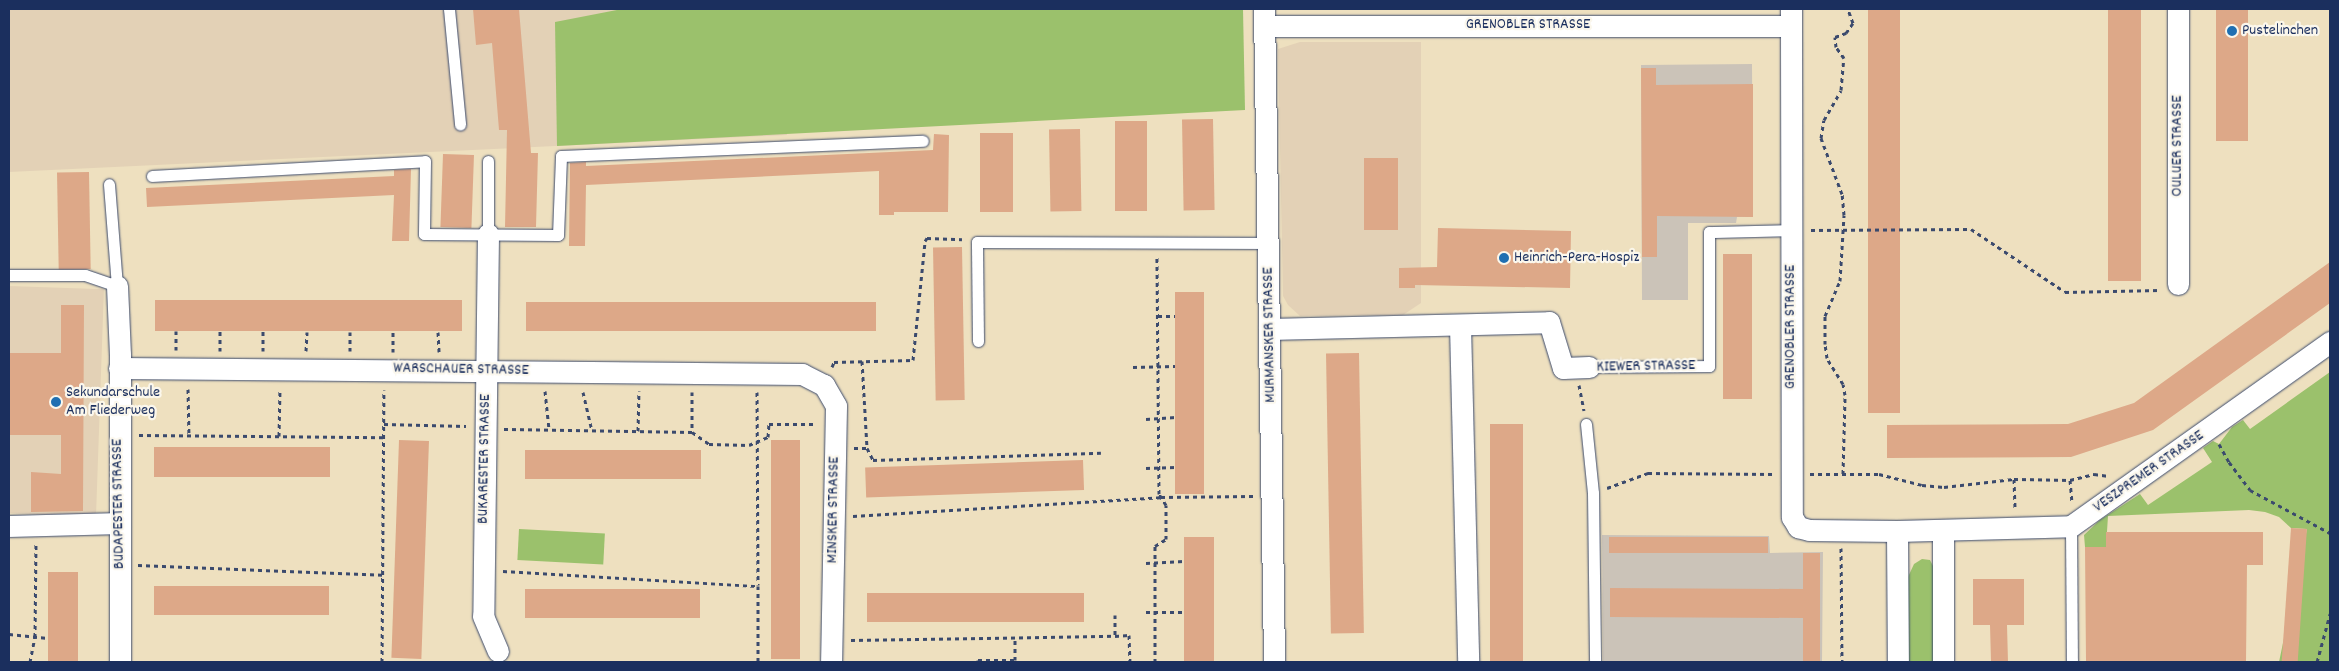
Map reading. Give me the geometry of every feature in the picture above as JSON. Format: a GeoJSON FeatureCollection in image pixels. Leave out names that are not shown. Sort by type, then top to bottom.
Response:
{"type":"FeatureCollection","features":[{"type":"Feature","properties":{"kind":"street","name":"OULUER STRASSE"},"geometry":{"type":"LineString","coordinates":[[2172,287],[2178,9]]}},
{"type":"Feature","properties":{"kind":"street","name":"GRENOBLER STRASSE"},"geometry":{"type":"LineString","coordinates":[[1264,18],[1791,17],[1792,517],[1798,527],[1810,530],[1897,531]]}},
{"type":"Feature","properties":{"kind":"street","name":"MURMANSKER STRASSE"},"geometry":{"type":"LineString","coordinates":[[1264,18],[1269,243],[1274,662]]}},
{"type":"Feature","properties":{"kind":"street","name":"BUKARESTER STRASSE"},"geometry":{"type":"LineString","coordinates":[[488,234],[483,616],[498,651]]}},
{"type":"Feature","properties":{"kind":"street","name":"BUDAPESTER STRASSE"},"geometry":{"type":"LineString","coordinates":[[116,286],[119,368],[120,662]]}},
{"type":"Feature","properties":{"kind":"street","name":"KIEWER STRASSE"},"geometry":{"type":"LineString","coordinates":[[1270,329],[1549,322],[1563,368],[1582,367]]}},
{"type":"Feature","properties":{"kind":"street"},"geometry":{"type":"LineString","coordinates":[[1460,325],[1468,662]]}},
{"type":"Feature","properties":{"kind":"street","name":"VESZPREMER STRASSE"},"geometry":{"type":"LineString","coordinates":[[2072,518],[2211,428],[2330,342]]}},
{"type":"Feature","properties":{"kind":"street","name":"WARSCHAUER STRASSE"},"geometry":{"type":"LineString","coordinates":[[119,368],[182,362],[280,369],[388,363],[487,371],[802,374],[824,385]]}},
{"type":"Feature","properties":{"kind":"street","name":"MINSKER STRASSE"},"geometry":{"type":"LineString","coordinates":[[824,385],[836,406],[831,662]]}},
{"type":"Feature","properties":{"kind":"street"},"geometry":{"type":"LineString","coordinates":[[1898,662],[1897,531],[2016,528],[2072,518]]}},
{"type":"Feature","properties":{"kind":"street"},"geometry":{"type":"LineString","coordinates":[[9,526],[120,524]]}},
{"type":"Feature","properties":{"kind":"street"},"geometry":{"type":"LineString","coordinates":[[1943,662],[1944,530]]}},
{"type":"Feature","properties":{"kind":"lane"},"geometry":{"type":"LineString","coordinates":[[449,9],[460,124]]}},
{"type":"Feature","properties":{"kind":"lane"},"geometry":{"type":"LineString","coordinates":[[152,176],[426,161],[424,234],[558,235],[561,156],[923,141]]}},
{"type":"Feature","properties":{"kind":"lane"},"geometry":{"type":"LineString","coordinates":[[488,161],[488,234]]}},
{"type":"Feature","properties":{"kind":"lane"},"geometry":{"type":"LineString","coordinates":[[9,275],[85,275],[116,286],[109,184]]}},
{"type":"Feature","properties":{"kind":"lane","name":"KIEWER STRASSE"},"geometry":{"type":"LineString","coordinates":[[1582,367],[1709,366],[1709,232],[1790,230]]}},
{"type":"Feature","properties":{"kind":"lane"},"geometry":{"type":"LineString","coordinates":[[978,341],[977,242],[1269,243]]}},
{"type":"Feature","properties":{"kind":"lane"},"geometry":{"type":"LineString","coordinates":[[1586,424],[1593,493],[1595,662]]}},
{"type":"Feature","properties":{"kind":"lane"},"geometry":{"type":"LineString","coordinates":[[2072,518],[2072,662]]}},
{"type":"Feature","properties":{"kind":"path"},"geometry":{"type":"LineString","coordinates":[[1843,474],[1845,395],[1843,384],[1827,358],[1825,316],[1840,281],[1845,229],[1842,194],[1821,138],[1824,120],[1841,90],[1844,58],[1836,47],[1835,37],[1846,33],[1853,23],[1848,9]]}},
{"type":"Feature","properties":{"kind":"path"},"geometry":{"type":"LineString","coordinates":[[1790,230],[1971,229],[2065,292],[2172,287]]}},
{"type":"Feature","properties":{"kind":"path"},"geometry":{"type":"LineString","coordinates":[[824,385],[834,362],[914,360],[925,241],[927,238],[972,240],[977,242]]}},
{"type":"Feature","properties":{"kind":"path"},"geometry":{"type":"LineString","coordinates":[[1155,662],[1155,546],[1166,539],[1166,505],[1159,494],[1157,243]]}},
{"type":"Feature","properties":{"kind":"path"},"geometry":{"type":"LineString","coordinates":[[1158,316],[1175,316]]}},
{"type":"Feature","properties":{"kind":"path"},"geometry":{"type":"LineString","coordinates":[[176,331],[182,362],[189,436]]}},
{"type":"Feature","properties":{"kind":"path"},"geometry":{"type":"LineString","coordinates":[[220,331],[220,356]]}},
{"type":"Feature","properties":{"kind":"path"},"geometry":{"type":"LineString","coordinates":[[262,356],[263,331]]}},
{"type":"Feature","properties":{"kind":"path"},"geometry":{"type":"LineString","coordinates":[[306,357],[307,332]]}},
{"type":"Feature","properties":{"kind":"path"},"geometry":{"type":"LineString","coordinates":[[350,332],[350,357]]}},
{"type":"Feature","properties":{"kind":"path"},"geometry":{"type":"LineString","coordinates":[[382,662],[384,424],[388,363],[393,332]]}},
{"type":"Feature","properties":{"kind":"path"},"geometry":{"type":"LineString","coordinates":[[438,332],[439,358]]}},
{"type":"Feature","properties":{"kind":"path"},"geometry":{"type":"LineString","coordinates":[[862,361],[867,448],[872,460],[1101,453]]}},
{"type":"Feature","properties":{"kind":"path"},"geometry":{"type":"LineString","coordinates":[[1133,367],[1176,366]]}},
{"type":"Feature","properties":{"kind":"path"},"geometry":{"type":"LineString","coordinates":[[1582,367],[1586,424]]}},
{"type":"Feature","properties":{"kind":"path"},"geometry":{"type":"LineString","coordinates":[[280,369],[280,436]]}},
{"type":"Feature","properties":{"kind":"path"},"geometry":{"type":"LineString","coordinates":[[543,371],[549,430]]}},
{"type":"Feature","properties":{"kind":"path"},"geometry":{"type":"LineString","coordinates":[[578,372],[592,430]]}},
{"type":"Feature","properties":{"kind":"path"},"geometry":{"type":"LineString","coordinates":[[638,431],[640,372]]}},
{"type":"Feature","properties":{"kind":"path"},"geometry":{"type":"LineString","coordinates":[[692,373],[692,432]]}},
{"type":"Feature","properties":{"kind":"path"},"geometry":{"type":"LineString","coordinates":[[758,374],[758,662]]}},
{"type":"Feature","properties":{"kind":"path"},"geometry":{"type":"LineString","coordinates":[[1146,419],[1176,417]]}},
{"type":"Feature","properties":{"kind":"path"},"geometry":{"type":"LineString","coordinates":[[384,424],[485,426],[498,429],[692,432],[709,444],[748,445],[768,437],[769,424],[836,424],[846,449],[867,448]]}},
{"type":"Feature","properties":{"kind":"path"},"geometry":{"type":"LineString","coordinates":[[2211,428],[2229,462],[2250,490],[2330,533]]}},
{"type":"Feature","properties":{"kind":"path"},"geometry":{"type":"LineString","coordinates":[[119,435],[384,437]]}},
{"type":"Feature","properties":{"kind":"path"},"geometry":{"type":"LineString","coordinates":[[1146,468],[1176,468]]}},
{"type":"Feature","properties":{"kind":"path"},"geometry":{"type":"LineString","coordinates":[[1593,493],[1648,473],[1879,474],[1922,485],[1944,487],[2014,479],[2070,480],[2094,474],[2113,478]]}},
{"type":"Feature","properties":{"kind":"path"},"geometry":{"type":"LineString","coordinates":[[2014,479],[2016,528]]}},
{"type":"Feature","properties":{"kind":"path"},"geometry":{"type":"LineString","coordinates":[[2070,480],[2072,518]]}},
{"type":"Feature","properties":{"kind":"path"},"geometry":{"type":"LineString","coordinates":[[845,516],[1161,497],[1256,496]]}},
{"type":"Feature","properties":{"kind":"path"},"geometry":{"type":"LineString","coordinates":[[30,662],[35,637],[36,526]]}},
{"type":"Feature","properties":{"kind":"path"},"geometry":{"type":"LineString","coordinates":[[1841,530],[1842,662]]}},
{"type":"Feature","properties":{"kind":"path"},"geometry":{"type":"LineString","coordinates":[[1146,563],[1184,561]]}},
{"type":"Feature","properties":{"kind":"path"},"geometry":{"type":"LineString","coordinates":[[120,564],[383,575]]}},
{"type":"Feature","properties":{"kind":"path"},"geometry":{"type":"LineString","coordinates":[[483,570],[758,586]]}},
{"type":"Feature","properties":{"kind":"path"},"geometry":{"type":"LineString","coordinates":[[1146,612],[1184,612]]}},
{"type":"Feature","properties":{"kind":"path"},"geometry":{"type":"LineString","coordinates":[[2317,662],[2330,614]]}},
{"type":"Feature","properties":{"kind":"path"},"geometry":{"type":"LineString","coordinates":[[1115,615],[1115,636]]}},
{"type":"Feature","properties":{"kind":"path"},"geometry":{"type":"LineString","coordinates":[[9,634],[48,638]]}},
{"type":"Feature","properties":{"kind":"path"},"geometry":{"type":"LineString","coordinates":[[842,640],[1129,635],[1130,662]]}},
{"type":"Feature","properties":{"kind":"path"},"geometry":{"type":"LineString","coordinates":[[978,662],[978,660],[1015,660],[1015,637]]}},
{"type":"Feature","properties":{"kind":"shaded area"},"geometry":{"type":"Polygon","coordinates":[[[9,9],[776,9],[787,135],[9,172],[9,9]]]}},
{"type":"Feature","properties":{"kind":"shaded area"},"geometry":{"type":"Polygon","coordinates":[[[1300,42],[1421,42],[1421,303],[1403,315],[1300,316],[1288,305],[1283,296],[1278,49],[1300,42]]]}},
{"type":"Feature","properties":{"kind":"shaded area"},"geometry":{"type":"Polygon","coordinates":[[[1752,64],[1753,217],[1737,217],[1736,223],[1688,223],[1688,300],[1642,300],[1641,65],[1752,64]]]}},
{"type":"Feature","properties":{"kind":"shaded area","name":"Sekundarschule Am Fliederweg"},"geometry":{"type":"Polygon","coordinates":[[[9,286],[104,289],[96,516],[9,513],[9,286]]]}},
{"type":"Feature","properties":{"kind":"shaded area"},"geometry":{"type":"Polygon","coordinates":[[[1602,535],[1769,536],[1770,553],[1823,552],[1822,662],[1603,662],[1602,535]]]}},
{"type":"Feature","properties":{"kind":"green space"},"geometry":{"type":"Polygon","coordinates":[[[622,9],[1243,9],[1245,110],[557,146],[555,22],[622,9]]]}},
{"type":"Feature","properties":{"kind":"green space"},"geometry":{"type":"Polygon","coordinates":[[[2330,372],[2330,662],[2279,662],[2307,529],[2291,528],[2279,517],[2265,512],[2249,510],[2108,516],[2106,547],[2085,547],[2084,535],[2100,520],[2140,494],[2148,505],[2212,462],[2203,448],[2213,441],[2219,444],[2232,427],[2243,420],[2250,429],[2330,372]]]}},
{"type":"Feature","properties":{"kind":"green space"},"geometry":{"type":"Polygon","coordinates":[[[519,529],[605,534],[603,564],[517,560],[519,529]]]}},
{"type":"Feature","properties":{"kind":"green space"},"geometry":{"type":"Polygon","coordinates":[[[1922,559],[1930,560],[1935,570],[1935,662],[1906,662],[1906,591],[1908,577],[1914,564],[1922,559]]]}},
{"type":"Feature","properties":{"kind":"building"},"geometry":{"type":"Polygon","coordinates":[[[473,9],[519,9],[531,153],[538,153],[536,227],[505,227],[507,130],[499,130],[492,43],[476,45],[473,9]]]}},
{"type":"Feature","properties":{"kind":"building"},"geometry":{"type":"Polygon","coordinates":[[[1868,9],[1900,9],[1900,413],[1868,413],[1868,9]]]}},
{"type":"Feature","properties":{"kind":"building"},"geometry":{"type":"Polygon","coordinates":[[[2108,9],[2141,9],[2141,281],[2108,281],[2108,9]]]}},
{"type":"Feature","properties":{"kind":"building"},"geometry":{"type":"Polygon","coordinates":[[[2216,9],[2248,9],[2248,141],[2216,141],[2216,9]]]}},
{"type":"Feature","properties":{"kind":"building"},"geometry":{"type":"Polygon","coordinates":[[[1641,68],[1656,68],[1656,85],[1753,84],[1753,217],[1657,216],[1657,257],[1642,257],[1641,68]]]}},
{"type":"Feature","properties":{"kind":"building"},"geometry":{"type":"Polygon","coordinates":[[[1213,119],[1215,210],[1184,211],[1182,120],[1213,119]]]}},
{"type":"Feature","properties":{"kind":"building"},"geometry":{"type":"Polygon","coordinates":[[[1115,121],[1147,121],[1147,211],[1115,211],[1115,121]]]}},
{"type":"Feature","properties":{"kind":"building"},"geometry":{"type":"Polygon","coordinates":[[[1080,129],[1081,211],[1050,212],[1049,130],[1080,129]]]}},
{"type":"Feature","properties":{"kind":"building"},"geometry":{"type":"Polygon","coordinates":[[[980,133],[1013,133],[1013,212],[980,212],[980,133]]]}},
{"type":"Feature","properties":{"kind":"building"},"geometry":{"type":"Polygon","coordinates":[[[934,134],[949,135],[948,212],[894,212],[894,215],[879,215],[879,171],[586,185],[585,246],[569,246],[570,163],[586,162],[586,166],[933,150],[934,134]]]}},
{"type":"Feature","properties":{"kind":"building"},"geometry":{"type":"Polygon","coordinates":[[[443,154],[474,155],[471,228],[440,227],[443,154]]]}},
{"type":"Feature","properties":{"kind":"building"},"geometry":{"type":"Polygon","coordinates":[[[1364,158],[1398,158],[1398,230],[1364,230],[1364,158]]]}},
{"type":"Feature","properties":{"kind":"building"},"geometry":{"type":"Polygon","coordinates":[[[411,169],[409,241],[392,241],[394,195],[147,207],[146,188],[394,176],[394,170],[411,169]]]}},
{"type":"Feature","properties":{"kind":"building"},"geometry":{"type":"Polygon","coordinates":[[[89,172],[91,269],[59,270],[57,173],[89,172]]]}},
{"type":"Feature","properties":{"kind":"building","name":"Heinrich-Pera-Hospiz"},"geometry":{"type":"Polygon","coordinates":[[[1438,228],[1571,231],[1570,288],[1415,285],[1415,288],[1399,288],[1399,268],[1437,267],[1438,228]]]}},
{"type":"Feature","properties":{"kind":"building"},"geometry":{"type":"Polygon","coordinates":[[[962,247],[965,400],[936,400],[933,248],[962,247]]]}},
{"type":"Feature","properties":{"kind":"building"},"geometry":{"type":"Polygon","coordinates":[[[1723,254],[1752,254],[1752,399],[1723,399],[1723,254]]]}},
{"type":"Feature","properties":{"kind":"building"},"geometry":{"type":"Polygon","coordinates":[[[2330,262],[2330,303],[2153,430],[2071,457],[1887,458],[1887,425],[2068,424],[2134,403],[2330,262]]]}},
{"type":"Feature","properties":{"kind":"building"},"geometry":{"type":"Polygon","coordinates":[[[1175,292],[1204,292],[1204,494],[1175,494],[1175,292]]]}},
{"type":"Feature","properties":{"kind":"building"},"geometry":{"type":"Polygon","coordinates":[[[155,300],[462,300],[462,331],[155,331],[155,300]]]}},
{"type":"Feature","properties":{"kind":"building"},"geometry":{"type":"Polygon","coordinates":[[[526,302],[876,302],[876,331],[526,331],[526,302]]]}},
{"type":"Feature","properties":{"kind":"building"},"geometry":{"type":"Polygon","coordinates":[[[61,305],[84,305],[83,511],[31,512],[31,472],[61,474],[61,435],[9,435],[9,353],[61,353],[61,305]]]}},
{"type":"Feature","properties":{"kind":"building"},"geometry":{"type":"Polygon","coordinates":[[[1359,353],[1364,633],[1331,634],[1326,354],[1359,353]]]}},
{"type":"Feature","properties":{"kind":"building"},"geometry":{"type":"Polygon","coordinates":[[[1490,424],[1523,424],[1523,662],[1490,662],[1490,424]]]}},
{"type":"Feature","properties":{"kind":"building"},"geometry":{"type":"Polygon","coordinates":[[[399,440],[429,441],[421,659],[391,658],[399,440]]]}},
{"type":"Feature","properties":{"kind":"building"},"geometry":{"type":"Polygon","coordinates":[[[771,440],[800,440],[800,659],[771,659],[771,440]]]}},
{"type":"Feature","properties":{"kind":"building"},"geometry":{"type":"Polygon","coordinates":[[[154,447],[330,447],[330,477],[154,477],[154,447]]]}},
{"type":"Feature","properties":{"kind":"building"},"geometry":{"type":"Polygon","coordinates":[[[525,450],[701,450],[701,479],[525,479],[525,450]]]}},
{"type":"Feature","properties":{"kind":"building"},"geometry":{"type":"Polygon","coordinates":[[[1083,460],[1084,490],[866,498],[865,468],[1083,460]]]}},
{"type":"Feature","properties":{"kind":"building"},"geometry":{"type":"Polygon","coordinates":[[[2291,528],[2307,529],[2298,662],[2282,662],[2291,528]]]}},
{"type":"Feature","properties":{"kind":"building"},"geometry":{"type":"Polygon","coordinates":[[[2106,532],[2263,532],[2263,565],[2247,565],[2246,662],[2086,662],[2085,547],[2106,547],[2106,532]]]}},
{"type":"Feature","properties":{"kind":"building"},"geometry":{"type":"Polygon","coordinates":[[[1184,537],[1214,537],[1214,662],[1184,662],[1184,537]]]}},
{"type":"Feature","properties":{"kind":"building"},"geometry":{"type":"Polygon","coordinates":[[[1609,537],[1768,537],[1768,553],[1609,553],[1609,537]]]}},
{"type":"Feature","properties":{"kind":"building"},"geometry":{"type":"Polygon","coordinates":[[[1803,553],[1820,553],[1820,662],[1803,662],[1803,618],[1610,617],[1610,588],[1803,589],[1803,553]]]}},
{"type":"Feature","properties":{"kind":"building"},"geometry":{"type":"Polygon","coordinates":[[[48,572],[78,572],[78,662],[48,662],[48,572]]]}},
{"type":"Feature","properties":{"kind":"building"},"geometry":{"type":"Polygon","coordinates":[[[1973,579],[2024,579],[2024,625],[2007,625],[2008,662],[1991,662],[1990,625],[1973,625],[1973,579]]]}},
{"type":"Feature","properties":{"kind":"building"},"geometry":{"type":"Polygon","coordinates":[[[154,586],[329,586],[329,615],[154,615],[154,586]]]}},
{"type":"Feature","properties":{"kind":"building"},"geometry":{"type":"Polygon","coordinates":[[[525,589],[700,589],[700,618],[525,618],[525,589]]]}},
{"type":"Feature","properties":{"kind":"building"},"geometry":{"type":"Polygon","coordinates":[[[867,593],[1084,593],[1084,622],[867,622],[867,593]]]}},
{"type":"Feature","properties":{"kind":"place","name":"Pustelinchen"},"geometry":{"type":"Point","coordinates":[2232,31]}},
{"type":"Feature","properties":{"kind":"place","name":"Heinrich-Pera-Hospiz"},"geometry":{"type":"Point","coordinates":[1504,258]}},
{"type":"Feature","properties":{"kind":"place","name":"Sekundarschule Am Fliederweg"},"geometry":{"type":"Point","coordinates":[56,402]}}]}
